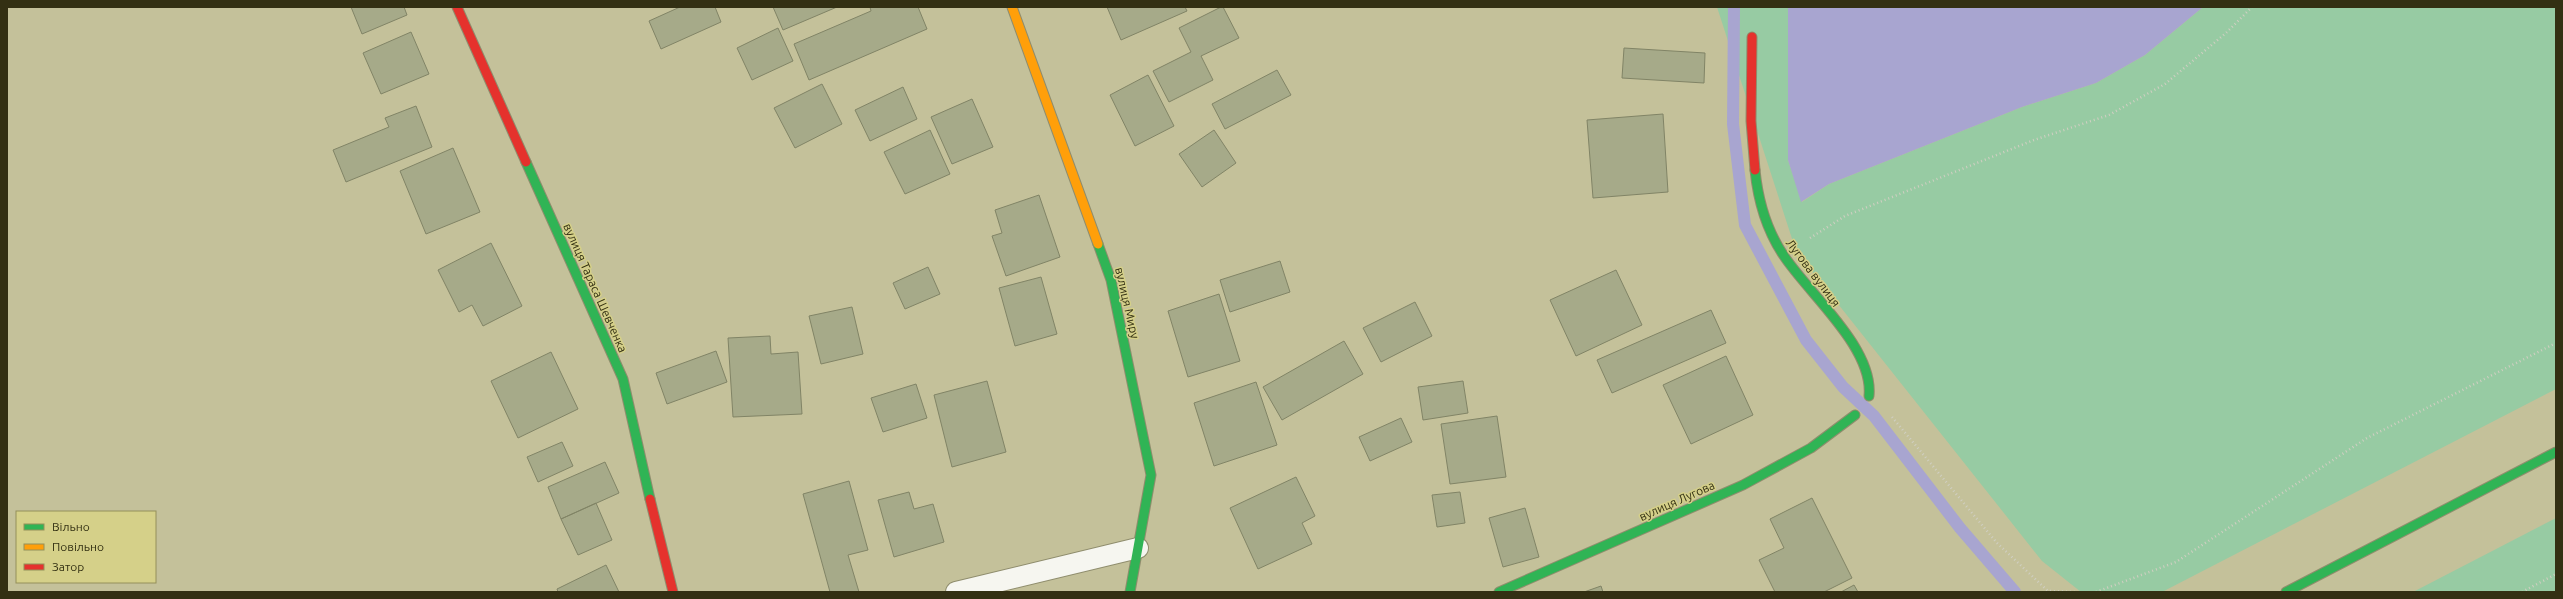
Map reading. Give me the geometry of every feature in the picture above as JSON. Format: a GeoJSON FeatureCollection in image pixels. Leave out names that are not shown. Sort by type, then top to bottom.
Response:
{"type":"FeatureCollection","features":[{"type":"Feature","properties":{"kind":"main road","name":"вулиця Тараса Шевченка"},"geometry":{"type":"LineString","coordinates":[[457,7],[623,378],[638,430],[658,544],[673,592]]}},
{"type":"Feature","properties":{"kind":"main road","name":"вулиця Миру"},"geometry":{"type":"LineString","coordinates":[[1012,7],[1111,280],[1150,475],[1130,592]]}},
{"type":"Feature","properties":{"kind":"main road","name":"Лугова вулиця"},"geometry":{"type":"LineString","coordinates":[[1752,37],[1753,166],[1761,206],[1771,235],[1783,256],[1857,351],[1868,374],[1871,393]]}},
{"type":"Feature","properties":{"kind":"main road","name":"вулиця Лугова"},"geometry":{"type":"LineString","coordinates":[[1499,592],[1743,485],[1812,448],[1855,415]]}},
{"type":"Feature","properties":{"kind":"main road"},"geometry":{"type":"LineString","coordinates":[[2286,592],[2556,452]]}},
{"type":"Feature","properties":{"kind":"lane"},"geometry":{"type":"LineString","coordinates":[[1855,415],[1871,393]]}},
{"type":"Feature","properties":{"kind":"lane"},"geometry":{"type":"LineString","coordinates":[[956,592],[1138,548]]}},
{"type":"Feature","properties":{"kind":"path"},"geometry":{"type":"LineString","coordinates":[[1783,256],[1845,216],[2034,140],[2109,115],[2165,84],[2226,33],[2252,7]]}},
{"type":"Feature","properties":{"kind":"path"},"geometry":{"type":"LineString","coordinates":[[2096,592],[2176,562],[2367,438],[2556,343]]}},
{"type":"Feature","properties":{"kind":"path"},"geometry":{"type":"LineString","coordinates":[[1871,393],[1997,543],[2048,591],[2077,592]]}},
{"type":"Feature","properties":{"kind":"path"},"geometry":{"type":"LineString","coordinates":[[2522,592],[2556,574]]}},
{"type":"Feature","properties":{"kind":"green space"},"geometry":{"type":"Polygon","coordinates":[[[1717,7],[1788,7],[1788,160],[1802,202],[1829,184],[2022,107],[2096,83],[2145,55],[2203,7],[2556,7],[2556,389],[2162,592],[2081,592],[2042,561],[1796,251],[1717,7]]]}},
{"type":"Feature","properties":{"kind":"green space"},"geometry":{"type":"Polygon","coordinates":[[[2556,518],[2556,592],[2413,592],[2556,518]]]}},
{"type":"Feature","properties":{"kind":"water"},"geometry":{"type":"Polygon","coordinates":[[[1788,7],[2203,7],[2145,55],[2096,83],[2022,107],[1829,184],[1801,202],[1788,160],[1788,7]]]}},
{"type":"Feature","properties":{"kind":"building"},"geometry":{"type":"Polygon","coordinates":[[[351,7],[404,7],[407,15],[362,34],[351,7]]]}},
{"type":"Feature","properties":{"kind":"building"},"geometry":{"type":"Polygon","coordinates":[[[680,7],[715,7],[721,22],[661,49],[649,21],[680,7]]]}},
{"type":"Feature","properties":{"kind":"building"},"geometry":{"type":"Polygon","coordinates":[[[773,7],[837,7],[783,30],[773,7]]]}},
{"type":"Feature","properties":{"kind":"building"},"geometry":{"type":"Polygon","coordinates":[[[870,7],[918,7],[927,29],[809,80],[794,44],[871,11],[870,7]]]}},
{"type":"Feature","properties":{"kind":"building"},"geometry":{"type":"Polygon","coordinates":[[[1107,7],[1185,7],[1187,11],[1121,40],[1107,7]]]}},
{"type":"Feature","properties":{"kind":"building"},"geometry":{"type":"Polygon","coordinates":[[[1223,7],[1239,38],[1201,56],[1213,80],[1169,102],[1153,71],[1191,52],[1179,28],[1223,7]]]}},
{"type":"Feature","properties":{"kind":"building"},"geometry":{"type":"Polygon","coordinates":[[[778,28],[793,61],[752,80],[737,48],[778,28]]]}},
{"type":"Feature","properties":{"kind":"building"},"geometry":{"type":"Polygon","coordinates":[[[411,32],[429,74],[381,94],[363,53],[411,32]]]}},
{"type":"Feature","properties":{"kind":"building"},"geometry":{"type":"Polygon","coordinates":[[[1624,48],[1705,53],[1704,83],[1622,78],[1624,48]]]}},
{"type":"Feature","properties":{"kind":"building"},"geometry":{"type":"Polygon","coordinates":[[[1277,70],[1291,95],[1225,129],[1212,104],[1277,70]]]}},
{"type":"Feature","properties":{"kind":"building"},"geometry":{"type":"Polygon","coordinates":[[[1148,75],[1174,126],[1135,146],[1110,95],[1148,75]]]}},
{"type":"Feature","properties":{"kind":"building"},"geometry":{"type":"Polygon","coordinates":[[[822,84],[842,124],[795,148],[774,108],[822,84]]]}},
{"type":"Feature","properties":{"kind":"building"},"geometry":{"type":"Polygon","coordinates":[[[903,87],[917,119],[870,141],[855,110],[903,87]]]}},
{"type":"Feature","properties":{"kind":"building"},"geometry":{"type":"Polygon","coordinates":[[[972,99],[993,147],[952,164],[931,117],[972,99]]]}},
{"type":"Feature","properties":{"kind":"building"},"geometry":{"type":"Polygon","coordinates":[[[416,106],[432,147],[346,182],[333,150],[389,127],[385,118],[416,106]]]}},
{"type":"Feature","properties":{"kind":"building"},"geometry":{"type":"Polygon","coordinates":[[[1663,114],[1668,192],[1593,198],[1587,120],[1663,114]]]}},
{"type":"Feature","properties":{"kind":"building"},"geometry":{"type":"Polygon","coordinates":[[[930,130],[950,174],[905,194],[884,152],[930,130]]]}},
{"type":"Feature","properties":{"kind":"building"},"geometry":{"type":"Polygon","coordinates":[[[1214,130],[1236,163],[1202,187],[1179,154],[1214,130]]]}},
{"type":"Feature","properties":{"kind":"building"},"geometry":{"type":"Polygon","coordinates":[[[453,148],[480,212],[426,234],[400,171],[453,148]]]}},
{"type":"Feature","properties":{"kind":"building"},"geometry":{"type":"Polygon","coordinates":[[[1039,195],[1060,257],[1006,276],[992,236],[1002,233],[995,210],[1039,195]]]}},
{"type":"Feature","properties":{"kind":"building"},"geometry":{"type":"Polygon","coordinates":[[[491,243],[522,306],[483,326],[472,305],[459,312],[438,270],[491,243]]]}},
{"type":"Feature","properties":{"kind":"building"},"geometry":{"type":"Polygon","coordinates":[[[1280,261],[1290,292],[1230,312],[1220,280],[1280,261]]]}},
{"type":"Feature","properties":{"kind":"building"},"geometry":{"type":"Polygon","coordinates":[[[928,267],[940,294],[905,309],[893,283],[928,267]]]}},
{"type":"Feature","properties":{"kind":"building"},"geometry":{"type":"Polygon","coordinates":[[[1616,270],[1642,325],[1576,356],[1550,300],[1616,270]]]}},
{"type":"Feature","properties":{"kind":"building"},"geometry":{"type":"Polygon","coordinates":[[[1041,277],[1057,334],[1015,346],[999,288],[1041,277]]]}},
{"type":"Feature","properties":{"kind":"building"},"geometry":{"type":"Polygon","coordinates":[[[1219,294],[1240,361],[1188,377],[1168,311],[1219,294]]]}},
{"type":"Feature","properties":{"kind":"building"},"geometry":{"type":"Polygon","coordinates":[[[1415,302],[1432,336],[1381,362],[1363,328],[1415,302]]]}},
{"type":"Feature","properties":{"kind":"building"},"geometry":{"type":"Polygon","coordinates":[[[852,307],[863,354],[821,364],[809,316],[852,307]]]}},
{"type":"Feature","properties":{"kind":"building"},"geometry":{"type":"Polygon","coordinates":[[[1711,310],[1726,343],[1612,393],[1597,360],[1711,310]]]}},
{"type":"Feature","properties":{"kind":"building"},"geometry":{"type":"Polygon","coordinates":[[[770,336],[771,354],[798,352],[802,414],[733,417],[728,338],[770,336]]]}},
{"type":"Feature","properties":{"kind":"building"},"geometry":{"type":"Polygon","coordinates":[[[1344,341],[1363,374],[1282,420],[1263,387],[1344,341]]]}},
{"type":"Feature","properties":{"kind":"building"},"geometry":{"type":"Polygon","coordinates":[[[716,351],[727,382],[667,404],[656,373],[716,351]]]}},
{"type":"Feature","properties":{"kind":"building"},"geometry":{"type":"Polygon","coordinates":[[[551,352],[578,409],[518,438],[491,381],[551,352]]]}},
{"type":"Feature","properties":{"kind":"building"},"geometry":{"type":"Polygon","coordinates":[[[1726,356],[1753,415],[1691,444],[1663,385],[1726,356]]]}},
{"type":"Feature","properties":{"kind":"building"},"geometry":{"type":"Polygon","coordinates":[[[987,381],[1006,452],[952,467],[934,395],[987,381]]]}},
{"type":"Feature","properties":{"kind":"building"},"geometry":{"type":"Polygon","coordinates":[[[1463,381],[1468,413],[1423,420],[1418,387],[1463,381]]]}},
{"type":"Feature","properties":{"kind":"building"},"geometry":{"type":"Polygon","coordinates":[[[1256,382],[1277,445],[1214,466],[1194,403],[1256,382]]]}},
{"type":"Feature","properties":{"kind":"building"},"geometry":{"type":"Polygon","coordinates":[[[916,384],[927,418],[883,432],[871,398],[916,384]]]}},
{"type":"Feature","properties":{"kind":"building"},"geometry":{"type":"Polygon","coordinates":[[[1497,416],[1506,477],[1450,484],[1441,424],[1497,416]]]}},
{"type":"Feature","properties":{"kind":"building"},"geometry":{"type":"Polygon","coordinates":[[[1401,418],[1412,442],[1370,461],[1359,437],[1401,418]]]}},
{"type":"Feature","properties":{"kind":"building"},"geometry":{"type":"Polygon","coordinates":[[[562,442],[573,466],[538,482],[527,457],[562,442]]]}},
{"type":"Feature","properties":{"kind":"building"},"geometry":{"type":"Polygon","coordinates":[[[605,462],[619,493],[561,519],[548,487],[605,462]]]}},
{"type":"Feature","properties":{"kind":"building"},"geometry":{"type":"Polygon","coordinates":[[[1296,477],[1315,516],[1302,523],[1312,544],[1258,569],[1230,508],[1296,477]]]}},
{"type":"Feature","properties":{"kind":"building"},"geometry":{"type":"Polygon","coordinates":[[[849,481],[868,550],[848,555],[859,592],[830,592],[803,494],[849,481]]]}},
{"type":"Feature","properties":{"kind":"building"},"geometry":{"type":"Polygon","coordinates":[[[909,492],[914,509],[933,504],[944,542],[894,557],[878,500],[909,492]]]}},
{"type":"Feature","properties":{"kind":"building"},"geometry":{"type":"Polygon","coordinates":[[[1460,492],[1465,523],[1437,527],[1432,495],[1460,492]]]}},
{"type":"Feature","properties":{"kind":"building"},"geometry":{"type":"Polygon","coordinates":[[[1812,498],[1852,578],[1824,592],[1775,592],[1759,560],[1784,548],[1770,519],[1812,498]]]}},
{"type":"Feature","properties":{"kind":"building"},"geometry":{"type":"Polygon","coordinates":[[[596,503],[612,540],[578,555],[561,519],[596,503]]]}},
{"type":"Feature","properties":{"kind":"building"},"geometry":{"type":"Polygon","coordinates":[[[1525,508],[1539,557],[1503,567],[1489,518],[1525,508]]]}},
{"type":"Feature","properties":{"kind":"building"},"geometry":{"type":"Polygon","coordinates":[[[606,565],[619,592],[558,592],[557,589],[606,565]]]}},
{"type":"Feature","properties":{"kind":"building"},"geometry":{"type":"Polygon","coordinates":[[[1854,585],[1858,592],[1841,592],[1854,585]]]}},
{"type":"Feature","properties":{"kind":"building"},"geometry":{"type":"Polygon","coordinates":[[[1601,586],[1603,592],[1584,592],[1601,586]]]}},
{"type":"Feature","properties":{"kind":"waterway"},"geometry":{"type":"LineString","coordinates":[[1734,7],[1733,124],[1745,225],[1806,340],[1843,387],[1874,416],[1960,528],[2015,592]]}},
{"type":"Feature","properties":{"kind":"traffic: fast"},"geometry":{"type":"LineString","coordinates":[[526,162],[623,379],[650,499]]}},
{"type":"Feature","properties":{"kind":"traffic: fast"},"geometry":{"type":"LineString","coordinates":[[1755,170],[1758,193],[1764,215],[1778,246],[1795,271],[1838,322],[1851,341],[1861,359],[1868,378],[1869,396]]}},
{"type":"Feature","properties":{"kind":"traffic: fast"},"geometry":{"type":"LineString","coordinates":[[1098,244],[1111,280],[1151,475],[1130,592]]}},
{"type":"Feature","properties":{"kind":"traffic: fast"},"geometry":{"type":"LineString","coordinates":[[1499,592],[1743,485],[1811,448],[1855,415]]}},
{"type":"Feature","properties":{"kind":"traffic: fast"},"geometry":{"type":"LineString","coordinates":[[2286,592],[2556,452]]}},
{"type":"Feature","properties":{"kind":"traffic: slow"},"geometry":{"type":"LineString","coordinates":[[1012,7],[1098,244]]}},
{"type":"Feature","properties":{"kind":"traffic: jam"},"geometry":{"type":"LineString","coordinates":[[457,7],[526,162]]}},
{"type":"Feature","properties":{"kind":"traffic: jam"},"geometry":{"type":"LineString","coordinates":[[1752,37],[1751,121],[1755,170]]}},
{"type":"Feature","properties":{"kind":"traffic: jam"},"geometry":{"type":"LineString","coordinates":[[650,499],[673,592]]}}]}
